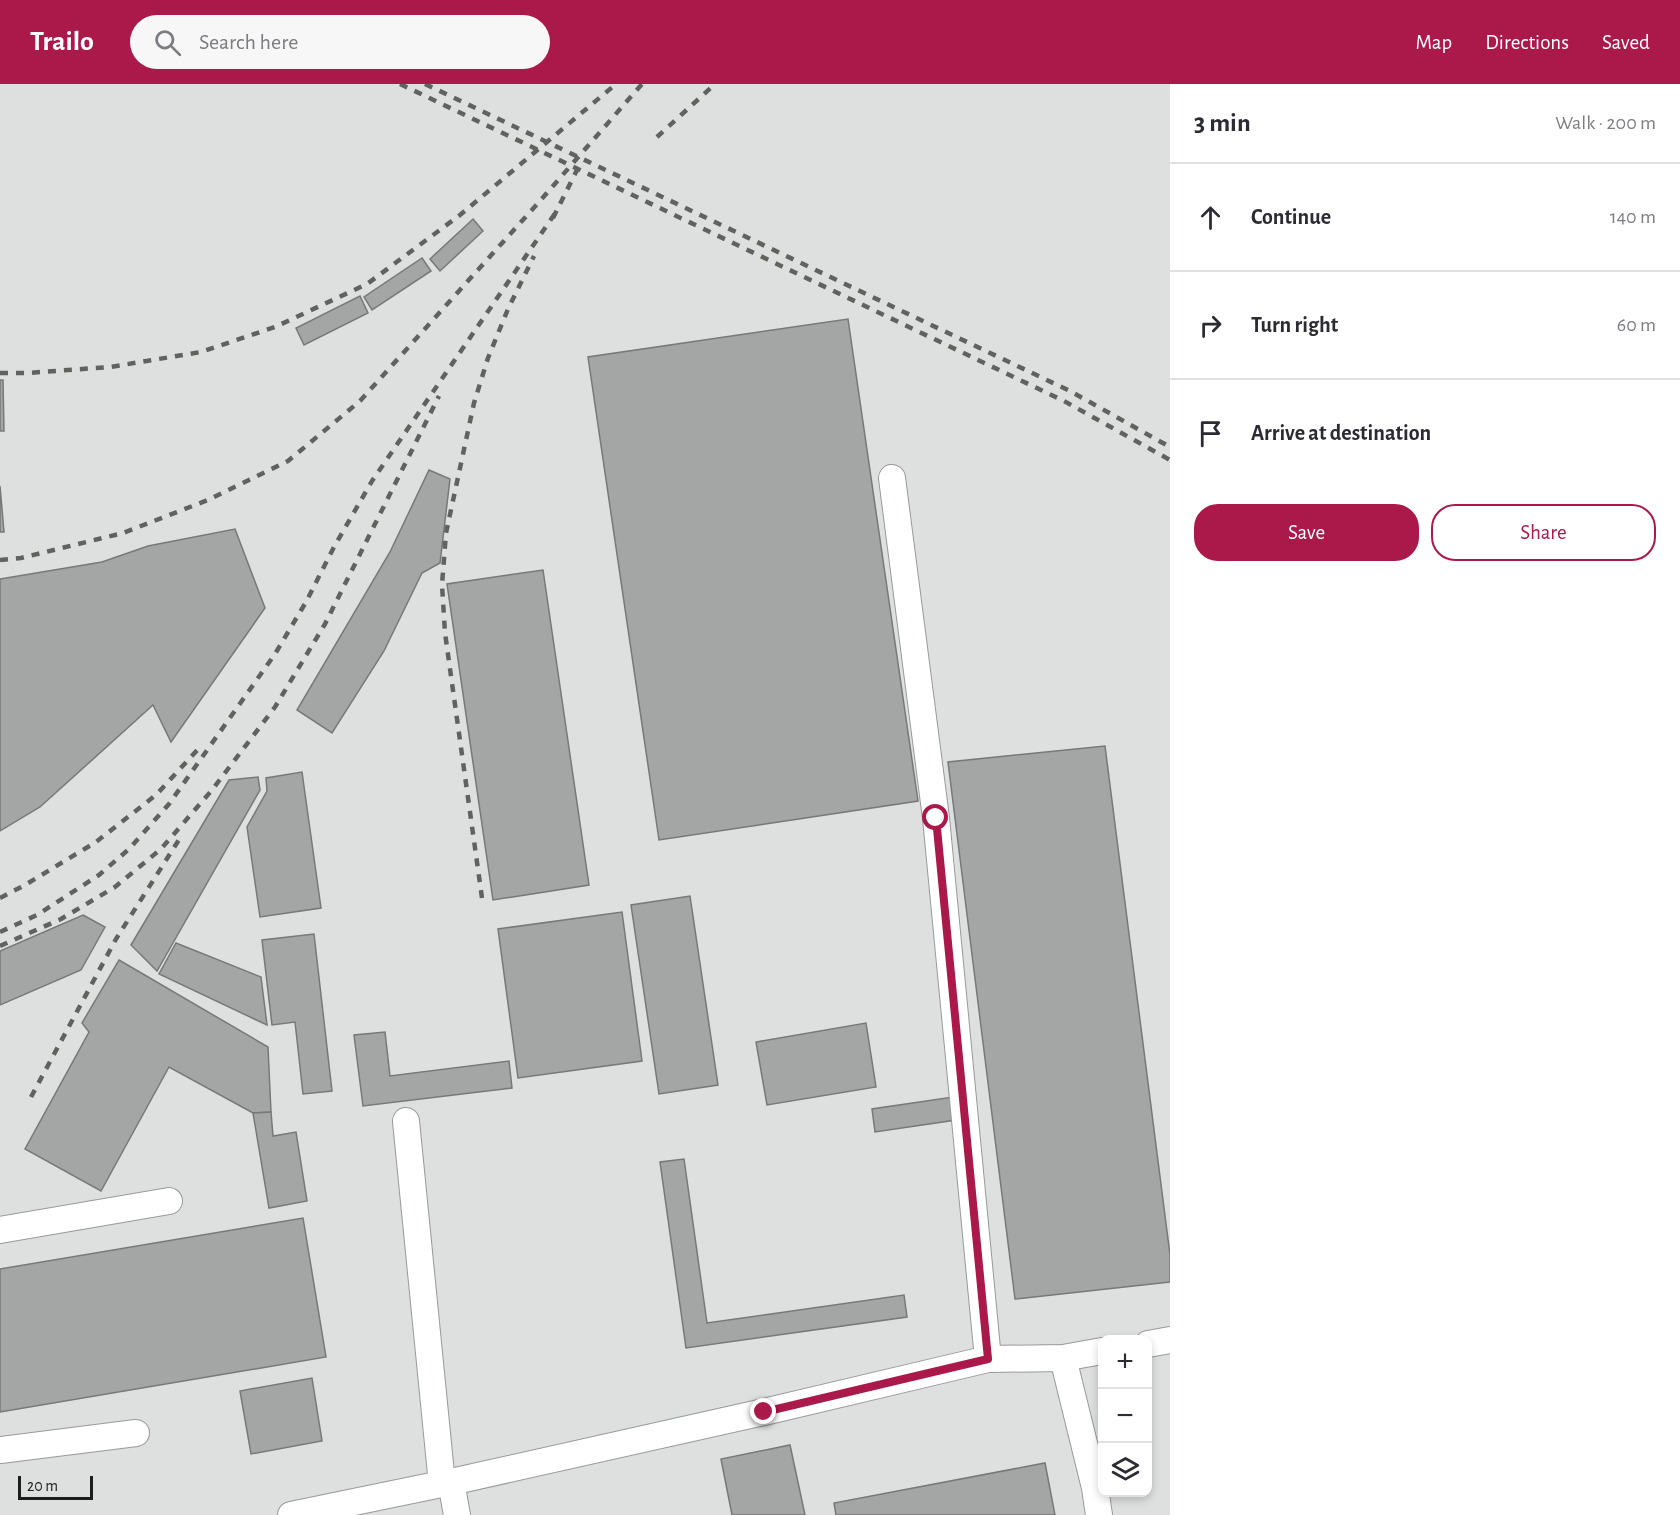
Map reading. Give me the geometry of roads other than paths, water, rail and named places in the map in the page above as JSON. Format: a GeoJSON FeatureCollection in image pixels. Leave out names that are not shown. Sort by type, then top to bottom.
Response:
{"type":"FeatureCollection","features":[{"type":"Feature","properties":{"kind":"street"},"geometry":{"type":"LineString","coordinates":[[892,478],[936,818],[988,1359]]}},
{"type":"Feature","properties":{"kind":"street"},"geometry":{"type":"LineString","coordinates":[[406,1121],[447,1483],[457,1515]]}},
{"type":"Feature","properties":{"kind":"street"},"geometry":{"type":"LineString","coordinates":[[0,1230],[169,1201]]}},
{"type":"Feature","properties":{"kind":"street"},"geometry":{"type":"LineString","coordinates":[[1152,1343],[1170,1340]]}},
{"type":"Feature","properties":{"kind":"street"},"geometry":{"type":"LineString","coordinates":[[291,1515],[447,1483],[988,1359],[1063,1358],[1098,1352]]}},
{"type":"Feature","properties":{"kind":"street"},"geometry":{"type":"LineString","coordinates":[[1063,1358],[1095,1488],[1099,1515]]}},
{"type":"Feature","properties":{"kind":"street"},"geometry":{"type":"LineString","coordinates":[[0,1450],[136,1433]]}},
{"type":"Feature","properties":{"kind":"railway"},"geometry":{"type":"LineString","coordinates":[[400,84],[1064,401],[1170,460]]}},
{"type":"Feature","properties":{"kind":"railway"},"geometry":{"type":"LineString","coordinates":[[425,84],[1070,391],[1170,447]]}},
{"type":"Feature","properties":{"kind":"railway"},"geometry":{"type":"LineString","coordinates":[[0,373],[110,367],[201,352],[275,327],[367,284],[460,215],[616,84]]}},
{"type":"Feature","properties":{"kind":"railway"},"geometry":{"type":"LineString","coordinates":[[0,560],[21,558],[123,533],[208,500],[288,461],[360,401],[642,84]]}},
{"type":"Feature","properties":{"kind":"railway"},"geometry":{"type":"LineString","coordinates":[[657,137],[715,84]]}},
{"type":"Feature","properties":{"kind":"railway"},"geometry":{"type":"LineString","coordinates":[[553,218],[581,162]]}},
{"type":"Feature","properties":{"kind":"railway"},"geometry":{"type":"LineString","coordinates":[[0,932],[37,915],[99,875],[129,849],[169,804],[275,654],[372,481],[556,212]]}},
{"type":"Feature","properties":{"kind":"railway"},"geometry":{"type":"LineString","coordinates":[[482,898],[445,633],[442,585],[446,533],[474,403],[488,358],[508,309],[534,256]]}},
{"type":"Feature","properties":{"kind":"railway"},"geometry":{"type":"LineString","coordinates":[[0,946],[61,919],[115,887],[161,849],[212,790],[275,707],[325,624],[439,396]]}},
{"type":"Feature","properties":{"kind":"railway"},"geometry":{"type":"LineString","coordinates":[[0,898],[96,842],[156,795],[201,746]]}},
{"type":"Feature","properties":{"kind":"railway"},"geometry":{"type":"LineString","coordinates":[[31,1097],[116,939],[182,835]]}}]}
